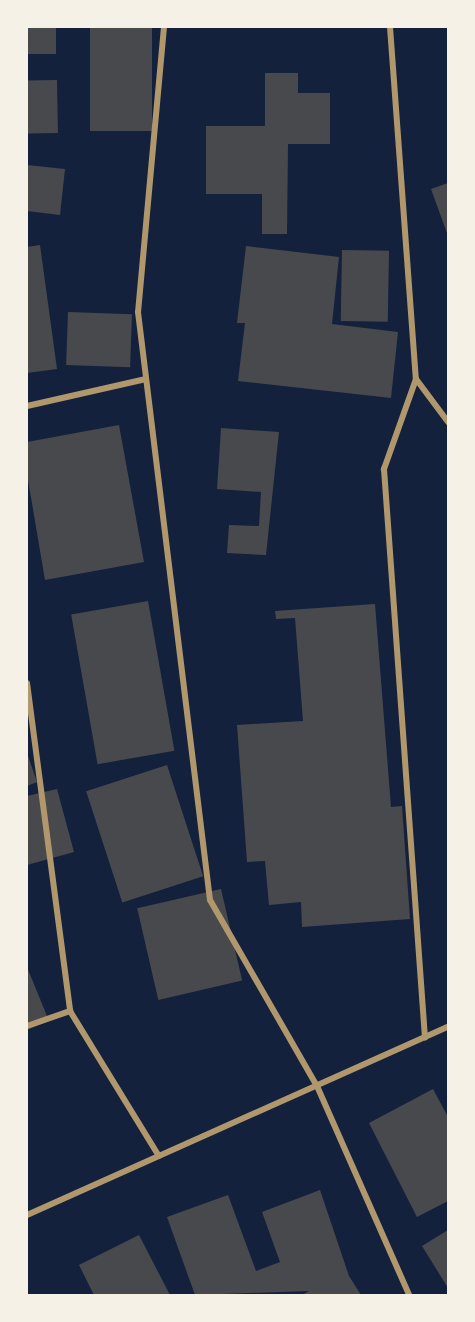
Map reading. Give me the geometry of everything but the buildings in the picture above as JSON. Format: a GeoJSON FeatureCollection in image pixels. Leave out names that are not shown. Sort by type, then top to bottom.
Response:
{"type":"FeatureCollection","features":[{"type":"Feature","properties":{"kind":"street"},"geometry":{"type":"LineString","coordinates":[[164,27],[138,312],[210,900],[317,1086],[409,1295]]}},
{"type":"Feature","properties":{"kind":"street"},"geometry":{"type":"LineString","coordinates":[[390,27],[416,379],[384,469],[425,1038]]}},
{"type":"Feature","properties":{"kind":"street"},"geometry":{"type":"LineString","coordinates":[[27,406],[146,379]]}},
{"type":"Feature","properties":{"kind":"street"},"geometry":{"type":"LineString","coordinates":[[416,379],[448,422]]}},
{"type":"Feature","properties":{"kind":"street"},"geometry":{"type":"LineString","coordinates":[[27,683],[69,1011],[159,1156]]}},
{"type":"Feature","properties":{"kind":"street"},"geometry":{"type":"LineString","coordinates":[[27,1026],[69,1011]]}},
{"type":"Feature","properties":{"kind":"street"},"geometry":{"type":"LineString","coordinates":[[27,1215],[448,1027]]}}]}
